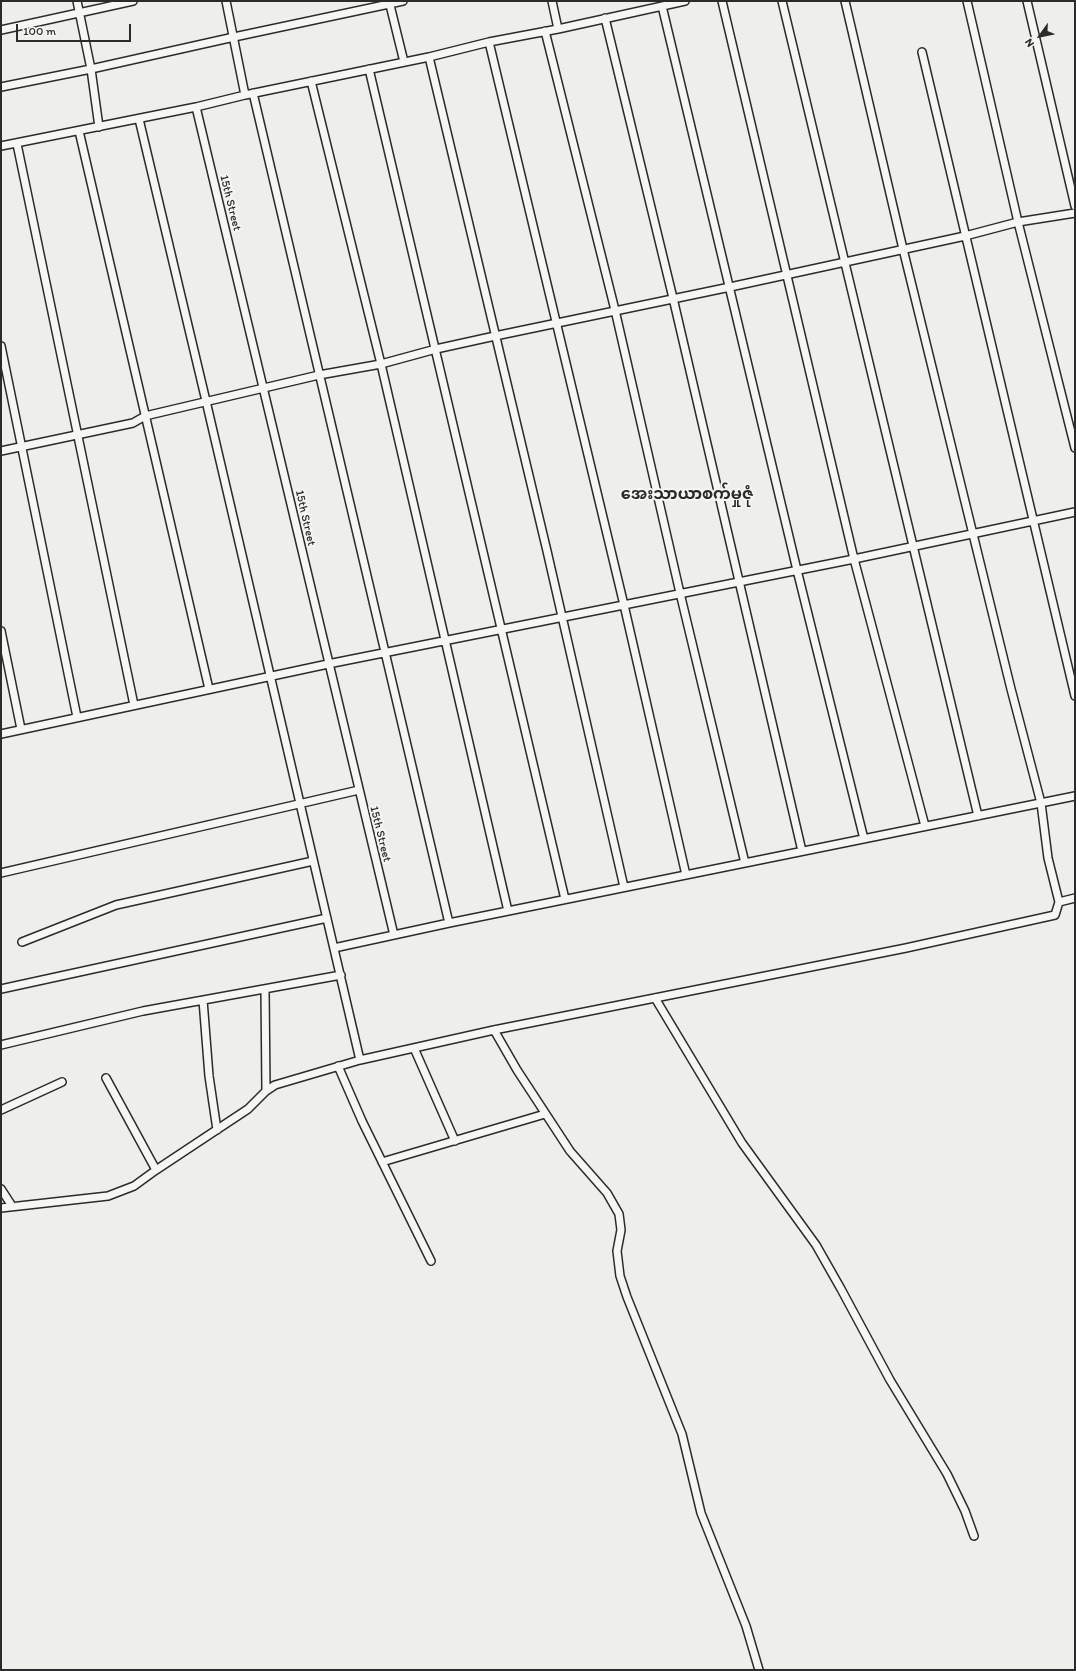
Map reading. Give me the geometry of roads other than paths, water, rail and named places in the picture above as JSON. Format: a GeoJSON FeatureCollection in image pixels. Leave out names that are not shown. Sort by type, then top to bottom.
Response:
{"type":"FeatureCollection","features":[{"type":"Feature","properties":{"kind":"street"},"geometry":{"type":"LineString","coordinates":[[77,1],[91,69],[99,127]]}},
{"type":"Feature","properties":{"kind":"street"},"geometry":{"type":"LineString","coordinates":[[1,30],[133,1]]}},
{"type":"Feature","properties":{"kind":"street"},"geometry":{"type":"LineString","coordinates":[[226,1],[319,375],[449,923]]}},
{"type":"Feature","properties":{"kind":"street"},"geometry":{"type":"LineString","coordinates":[[1,87],[91,69],[390,2],[403,1]]}},
{"type":"Feature","properties":{"kind":"street"},"geometry":{"type":"LineString","coordinates":[[552,1],[558,29]]}},
{"type":"Feature","properties":{"kind":"street"},"geometry":{"type":"LineString","coordinates":[[1,146],[196,107],[249,94],[429,57],[489,42],[558,29],[685,1]]}},
{"type":"Feature","properties":{"kind":"street"},"geometry":{"type":"LineString","coordinates":[[722,1],[854,559],[925,826]]}},
{"type":"Feature","properties":{"kind":"street"},"geometry":{"type":"LineString","coordinates":[[782,1],[978,816]]}},
{"type":"Feature","properties":{"kind":"street"},"geometry":{"type":"LineString","coordinates":[[1,1208],[108,1196],[134,1186],[248,1109],[266,1091],[284,1082],[338,1066],[494,1030],[906,948],[1055,915],[1059,902],[1048,858],[1041,803],[1011,689],[903,249],[845,1]]}},
{"type":"Feature","properties":{"kind":"street"},"geometry":{"type":"LineString","coordinates":[[966,1],[1018,222],[1075,448]]}},
{"type":"Feature","properties":{"kind":"street"},"geometry":{"type":"LineString","coordinates":[[1027,1],[1075,206]]}},
{"type":"Feature","properties":{"kind":"street"},"geometry":{"type":"LineString","coordinates":[[390,2],[404,62]]}},
{"type":"Feature","properties":{"kind":"street"},"geometry":{"type":"LineString","coordinates":[[662,6],[797,570],[864,839]]}},
{"type":"Feature","properties":{"kind":"street"},"geometry":{"type":"LineString","coordinates":[[605,18],[802,852]]}},
{"type":"Feature","properties":{"kind":"street"},"geometry":{"type":"LineString","coordinates":[[545,31],[615,310],[680,593],[745,863]]}},
{"type":"Feature","properties":{"kind":"street"},"geometry":{"type":"LineString","coordinates":[[489,42],[624,605],[686,875]]}},
{"type":"Feature","properties":{"kind":"street"},"geometry":{"type":"LineString","coordinates":[[922,52],[1075,696]]}},
{"type":"Feature","properties":{"kind":"street"},"geometry":{"type":"LineString","coordinates":[[429,57],[562,617],[624,888]]}},
{"type":"Feature","properties":{"kind":"street"},"geometry":{"type":"LineString","coordinates":[[369,69],[565,899]]}},
{"type":"Feature","properties":{"kind":"street"},"geometry":{"type":"LineString","coordinates":[[311,81],[381,364],[444,641],[508,911]]}},
{"type":"Feature","properties":{"kind":"street","name":"15th Street"},"geometry":{"type":"LineString","coordinates":[[196,107],[264,388],[328,664],[394,934]]}},
{"type":"Feature","properties":{"kind":"street"},"geometry":{"type":"LineString","coordinates":[[139,119],[360,1060]]}},
{"type":"Feature","properties":{"kind":"street"},"geometry":{"type":"LineString","coordinates":[[79,131],[209,689]]}},
{"type":"Feature","properties":{"kind":"street"},"geometry":{"type":"LineString","coordinates":[[17,144],[134,705]]}},
{"type":"Feature","properties":{"kind":"street"},"geometry":{"type":"LineString","coordinates":[[1,451],[133,423],[145,416],[206,401],[319,375],[381,364],[436,349],[557,322],[730,287],[844,261],[965,236],[1018,222],[1075,213]]}},
{"type":"Feature","properties":{"kind":"street"},"geometry":{"type":"LineString","coordinates":[[1,346],[77,717]]}},
{"type":"Feature","properties":{"kind":"street"},"geometry":{"type":"LineString","coordinates":[[1,734],[385,652],[854,559],[1075,512]]}},
{"type":"Feature","properties":{"kind":"street"},"geometry":{"type":"LineString","coordinates":[[1,631],[21,729]]}},
{"type":"Feature","properties":{"kind":"street"},"geometry":{"type":"LineString","coordinates":[[1,873],[359,790]]}},
{"type":"Feature","properties":{"kind":"street"},"geometry":{"type":"LineString","coordinates":[[334,948],[394,934],[1075,796]]}},
{"type":"Feature","properties":{"kind":"street"},"geometry":{"type":"LineString","coordinates":[[22,942],[116,905],[313,861]]}},
{"type":"Feature","properties":{"kind":"street"},"geometry":{"type":"LineString","coordinates":[[1059,902],[1075,898]]}},
{"type":"Feature","properties":{"kind":"street"},"geometry":{"type":"LineString","coordinates":[[1,989],[327,918]]}},
{"type":"Feature","properties":{"kind":"street"},"geometry":{"type":"LineString","coordinates":[[1,1044],[143,1011],[341,974]]}},
{"type":"Feature","properties":{"kind":"street"},"geometry":{"type":"LineString","coordinates":[[265,989],[266,1091]]}},
{"type":"Feature","properties":{"kind":"street"},"geometry":{"type":"LineString","coordinates":[[655,998],[742,1143],[816,1245],[890,1380],[947,1474],[965,1511],[974,1536]]}},
{"type":"Feature","properties":{"kind":"street"},"geometry":{"type":"LineString","coordinates":[[203,1000],[209,1076],[217,1130]]}},
{"type":"Feature","properties":{"kind":"street"},"geometry":{"type":"LineString","coordinates":[[494,1030],[517,1070],[570,1151],[607,1193],[619,1214],[621,1230],[617,1251],[620,1276],[682,1434],[701,1513],[746,1626],[759,1670]]}},
{"type":"Feature","properties":{"kind":"street"},"geometry":{"type":"LineString","coordinates":[[414,1048],[455,1140]]}},
{"type":"Feature","properties":{"kind":"street"},"geometry":{"type":"LineString","coordinates":[[338,1066],[382,1162],[431,1261]]}},
{"type":"Feature","properties":{"kind":"street"},"geometry":{"type":"LineString","coordinates":[[106,1078],[156,1170]]}},
{"type":"Feature","properties":{"kind":"street"},"geometry":{"type":"LineString","coordinates":[[1,1110],[62,1082]]}},
{"type":"Feature","properties":{"kind":"street"},"geometry":{"type":"LineString","coordinates":[[382,1162],[545,1114]]}},
{"type":"Feature","properties":{"kind":"street"},"geometry":{"type":"LineString","coordinates":[[1,1189],[12,1206]]}},
{"type":"Feature","properties":{"kind":"district","name":"အေးသာယာစက်မှုဇုံ"},"geometry":{"type":"Point","coordinates":[687,495]}}]}
